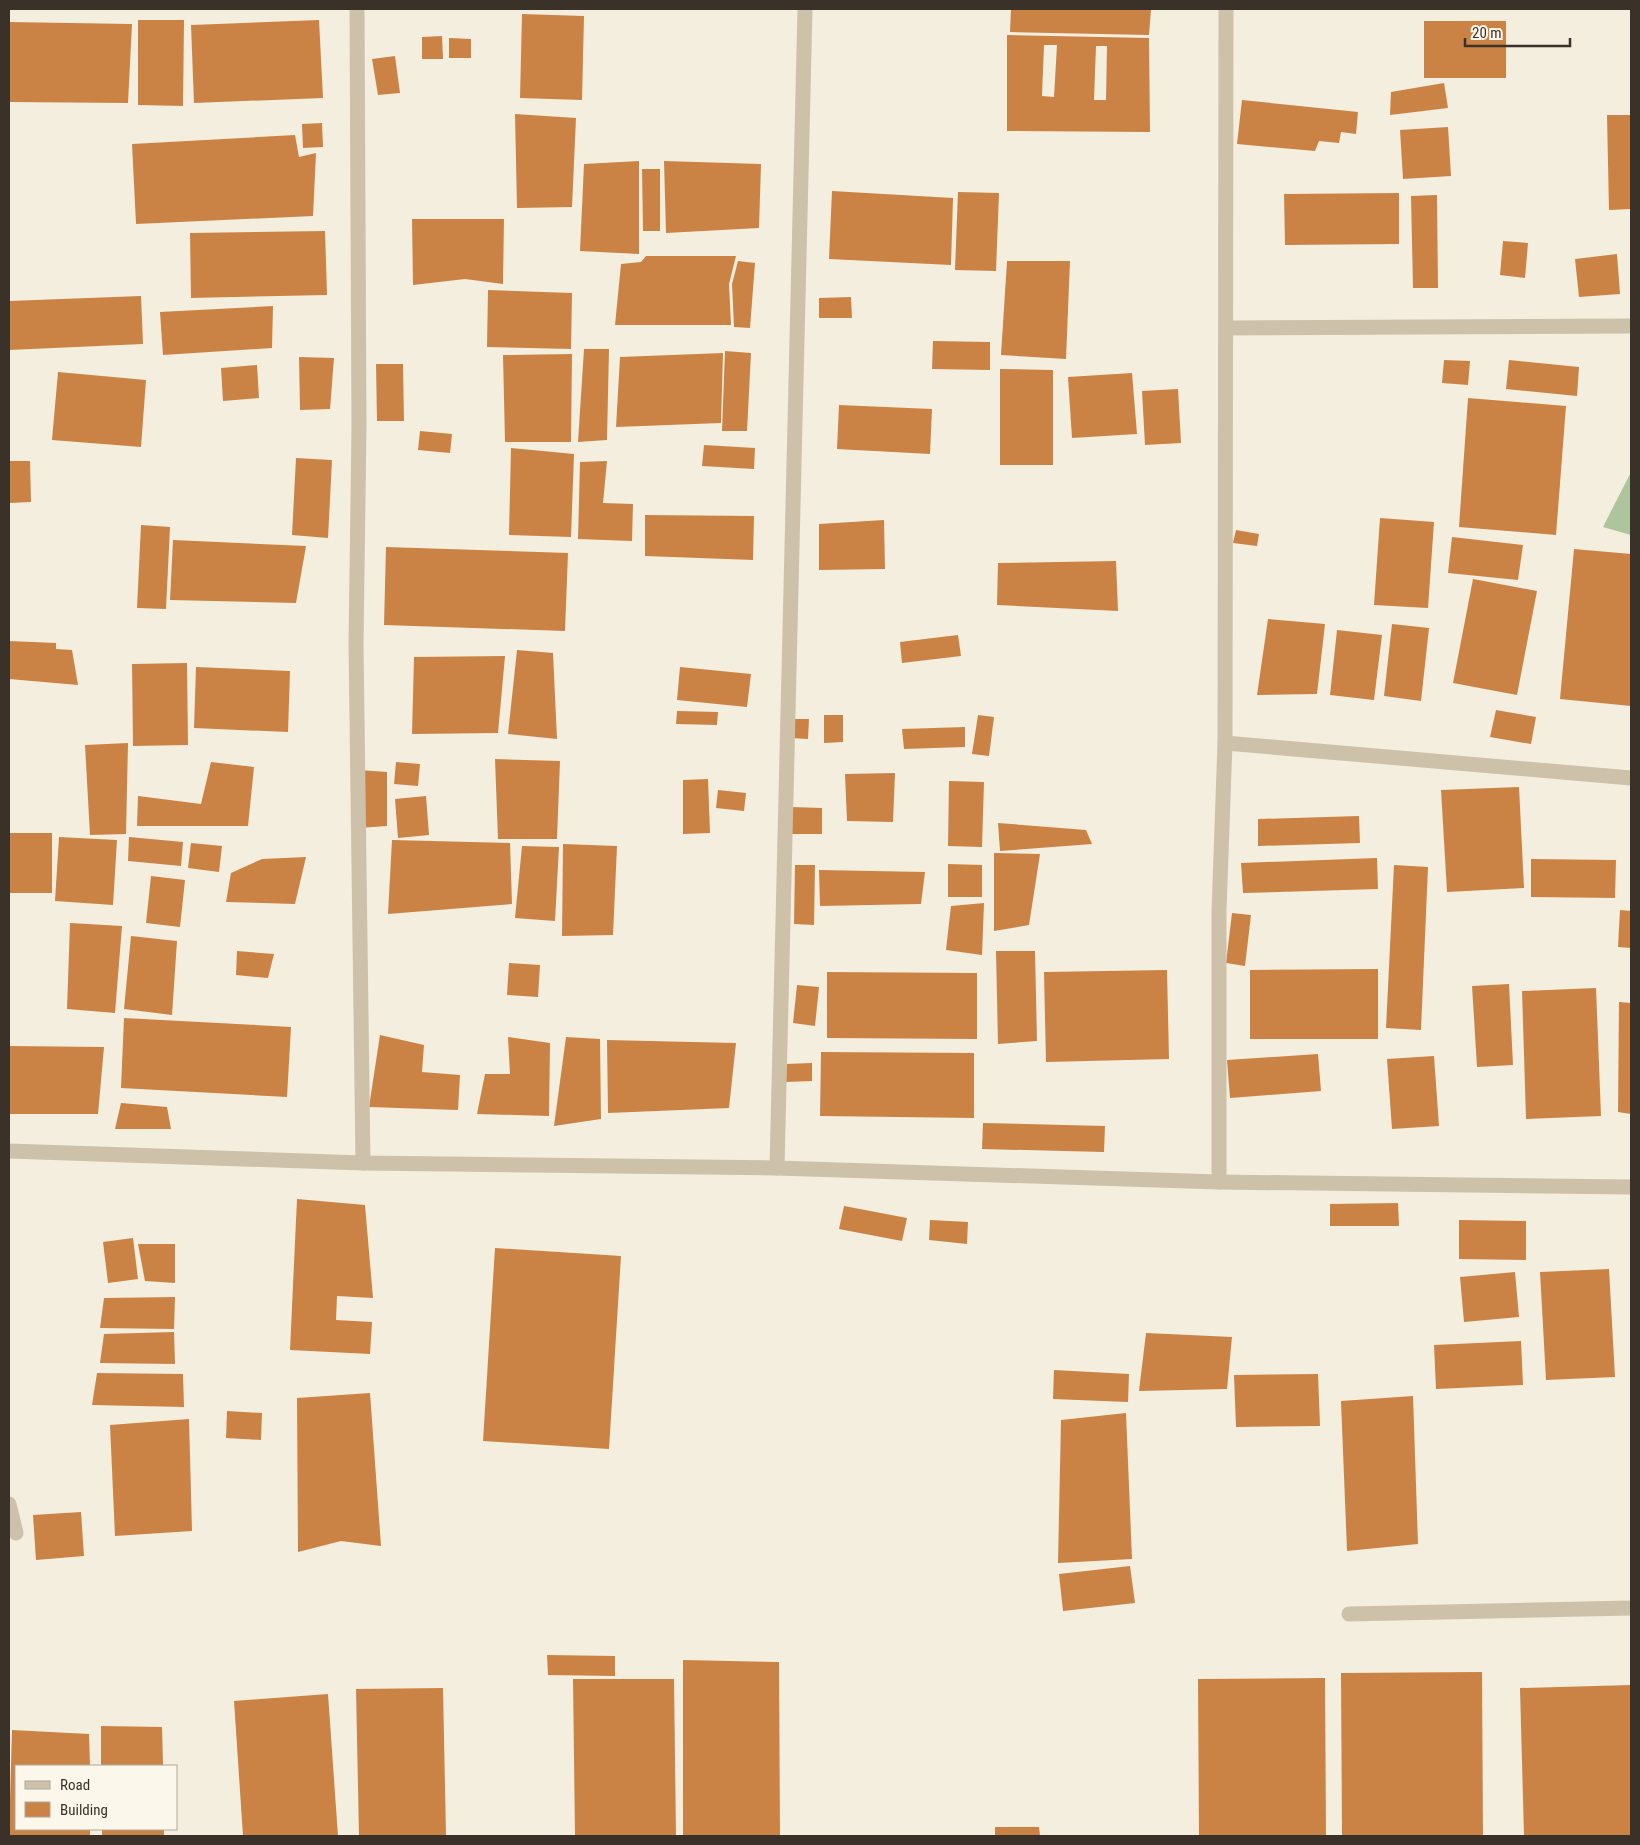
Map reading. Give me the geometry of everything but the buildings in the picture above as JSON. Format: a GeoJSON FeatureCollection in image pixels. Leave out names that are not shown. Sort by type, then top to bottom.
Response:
{"type":"FeatureCollection","features":[{"type":"Feature","properties":{"kind":"street"},"geometry":{"type":"LineString","coordinates":[[357,9],[359,426],[356,644],[363,1163]]}},
{"type":"Feature","properties":{"kind":"street"},"geometry":{"type":"LineString","coordinates":[[777,1168],[805,9]]}},
{"type":"Feature","properties":{"kind":"street"},"geometry":{"type":"LineString","coordinates":[[1219,1182],[1219,911],[1226,743],[1226,9]]}},
{"type":"Feature","properties":{"kind":"street"},"geometry":{"type":"LineString","coordinates":[[1226,328],[1631,326]]}},
{"type":"Feature","properties":{"kind":"street"},"geometry":{"type":"LineString","coordinates":[[1226,743],[1631,778]]}},
{"type":"Feature","properties":{"kind":"street"},"geometry":{"type":"LineString","coordinates":[[9,1151],[363,1163],[777,1168],[1219,1182],[1631,1187]]}},
{"type":"Feature","properties":{"kind":"street"},"geometry":{"type":"LineString","coordinates":[[9,1504],[16,1533]]}},
{"type":"Feature","properties":{"kind":"street"},"geometry":{"type":"LineString","coordinates":[[1349,1614],[1631,1608]]}},
{"type":"Feature","properties":{"kind":"green space"},"geometry":{"type":"Polygon","coordinates":[[[1631,472],[1631,535],[1603,527],[1631,472]]]}}]}
